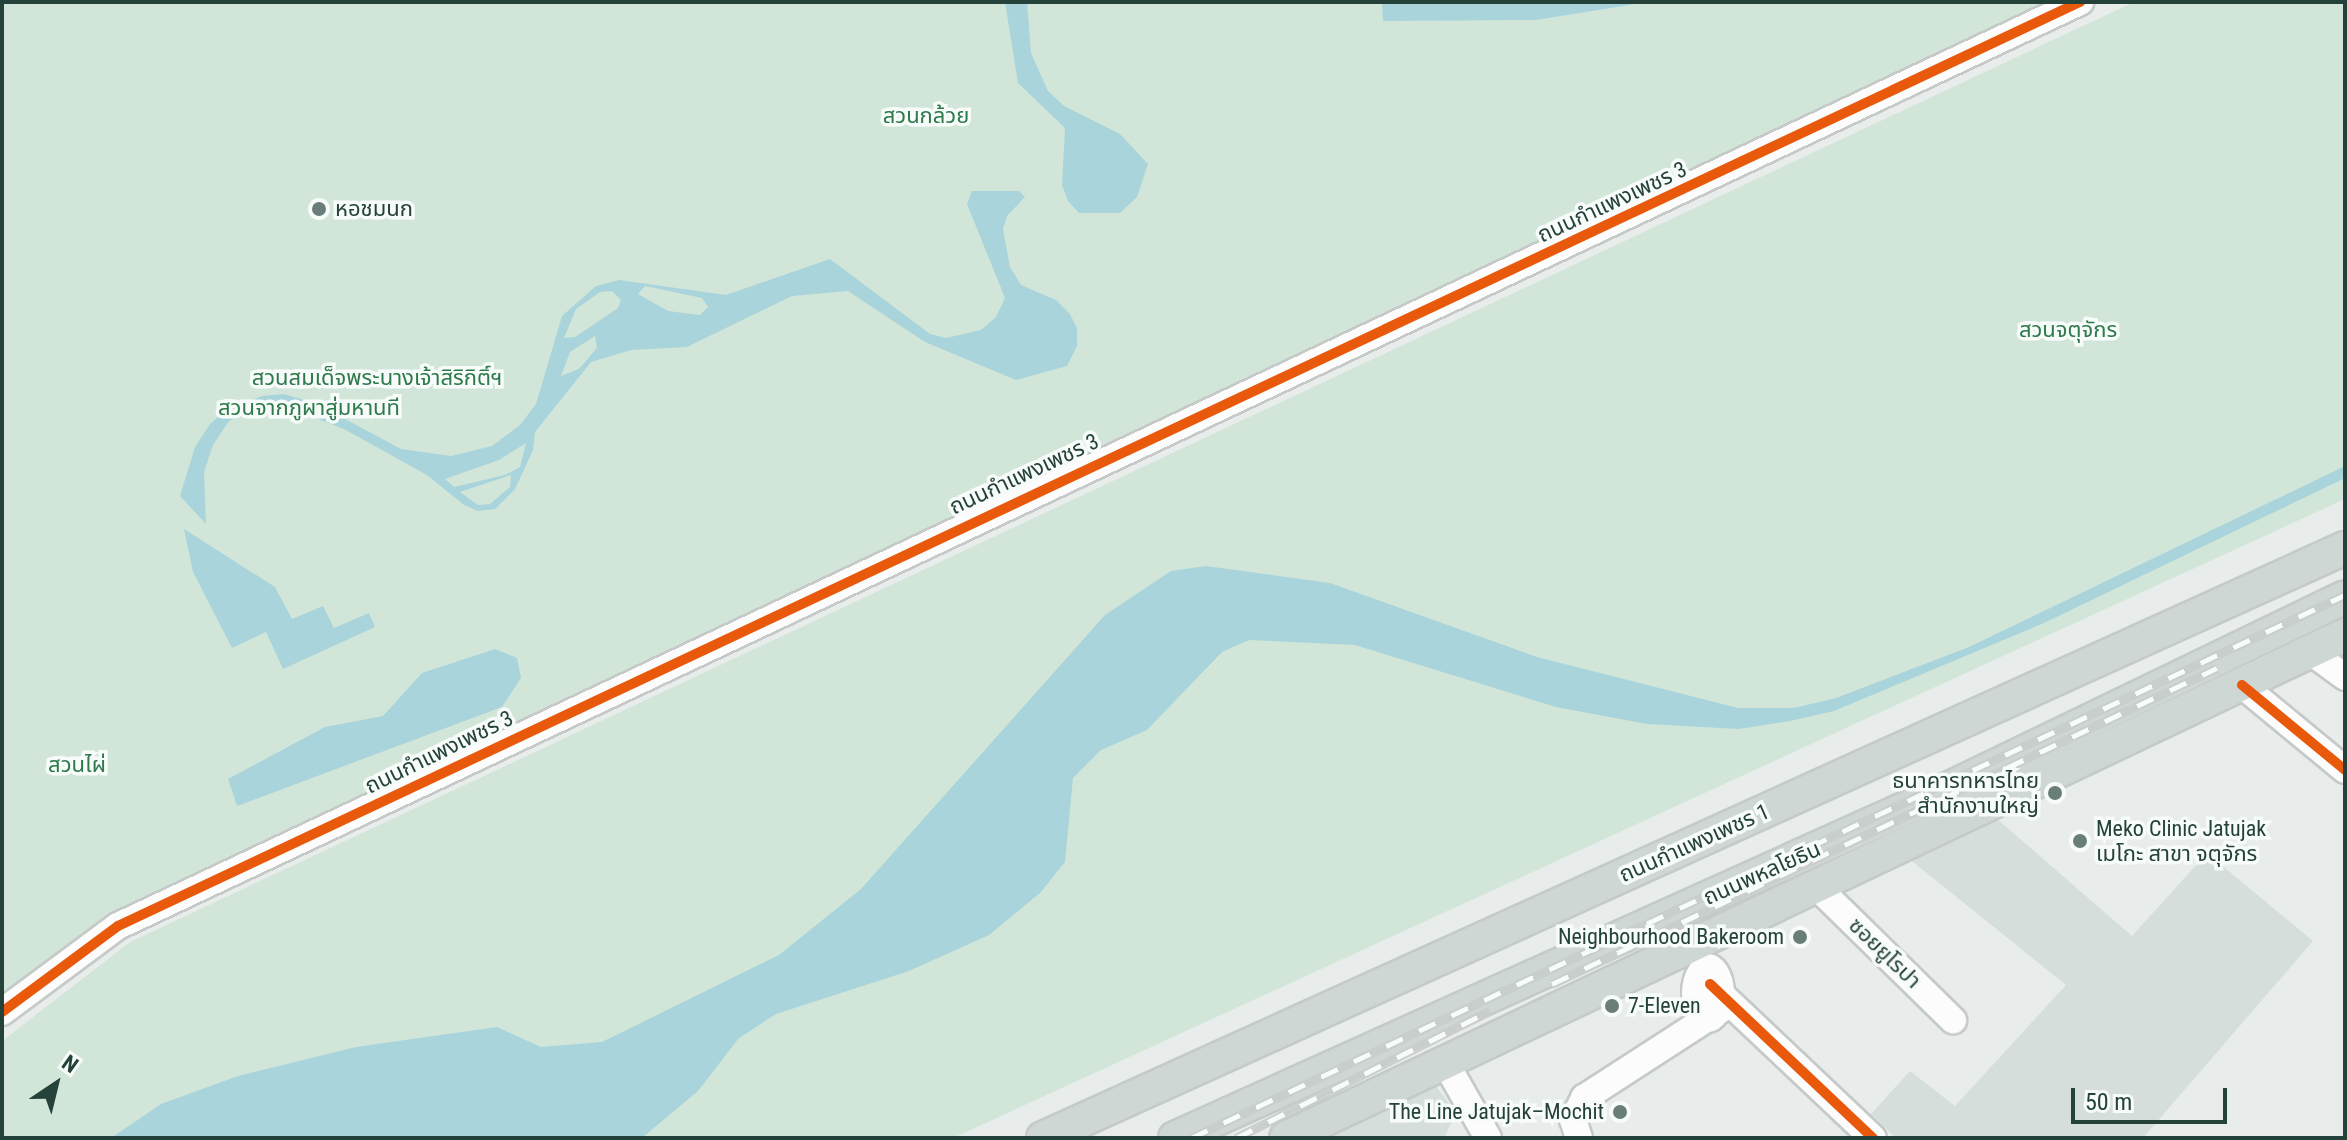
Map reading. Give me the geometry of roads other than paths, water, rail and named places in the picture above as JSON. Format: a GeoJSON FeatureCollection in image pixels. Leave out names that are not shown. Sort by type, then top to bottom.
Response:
{"type":"FeatureCollection","features":[{"type":"Feature","properties":{"kind":"main road","name":"ถนนกำแพงเพชร 1"},"geometry":{"type":"LineString","coordinates":[[1043,1138],[2345,548]]}},
{"type":"Feature","properties":{"kind":"main road","name":"ถนนพหลโยธิน"},"geometry":{"type":"LineString","coordinates":[[1175,1138],[2044,742],[2345,597]]}},
{"type":"Feature","properties":{"kind":"main road","name":"ถนนพหลโยธิน"},"geometry":{"type":"LineString","coordinates":[[1286,1138],[1445,1062],[1699,966],[1816,886],[2345,635]]}},
{"type":"Feature","properties":{"kind":"main road"},"geometry":{"type":"LineString","coordinates":[[1981,808],[2044,742]]}},
{"type":"Feature","properties":{"kind":"street","name":"ถนนกำแพงเพชร 3"},"geometry":{"type":"LineString","coordinates":[[2,1012],[118,926],[2080,2]]}},
{"type":"Feature","properties":{"kind":"street"},"geometry":{"type":"LineString","coordinates":[[2311,652],[2345,677]]}},
{"type":"Feature","properties":{"kind":"street"},"geometry":{"type":"LineString","coordinates":[[2242,685],[2345,770]]}},
{"type":"Feature","properties":{"kind":"street","name":"ซอยยูโรปา"},"geometry":{"type":"LineString","coordinates":[[1816,886],[1953,1020]]}},
{"type":"Feature","properties":{"kind":"street"},"geometry":{"type":"LineString","coordinates":[[1699,966],[1728,1005],[1873,1138]]}},
{"type":"Feature","properties":{"kind":"street"},"geometry":{"type":"LineString","coordinates":[[1579,1138],[1573,1120],[1584,1098],[1728,1005]]}},
{"type":"Feature","properties":{"kind":"street"},"geometry":{"type":"LineString","coordinates":[[1445,1062],[1477,1131]]}},
{"type":"Feature","properties":{"kind":"water"},"geometry":{"type":"Polygon","coordinates":[[[1005,2],[1027,2],[1031,53],[1048,91],[1064,106],[1120,134],[1148,164],[1137,197],[1120,213],[1079,213],[1068,201],[1062,185],[1065,128],[1018,83],[1005,2]]]}},
{"type":"Feature","properties":{"kind":"water"},"geometry":{"type":"Polygon","coordinates":[[[1382,2],[1648,2],[1536,20],[1383,21],[1382,2]]]}},
{"type":"Feature","properties":{"kind":"water"},"geometry":{"type":"Polygon","coordinates":[[[972,191],[1019,191],[1025,197],[1007,216],[1003,229],[1010,267],[1021,285],[1056,300],[1070,314],[1077,328],[1077,346],[1067,366],[1016,380],[925,342],[848,291],[792,296],[687,347],[631,350],[591,362],[535,432],[533,450],[515,489],[495,509],[478,511],[464,505],[427,475],[344,429],[282,405],[263,406],[229,421],[213,445],[204,472],[206,524],[180,496],[195,447],[210,424],[225,411],[262,396],[284,394],[317,404],[401,449],[451,456],[492,446],[520,425],[536,404],[562,316],[596,286],[619,280],[726,295],[830,259],[930,334],[946,338],[981,330],[996,317],[1005,298],[967,204],[972,191]],[[645,286],[638,294],[668,311],[700,315],[708,307],[702,298],[645,286]],[[612,291],[600,292],[576,309],[564,338],[575,337],[618,308],[621,300],[612,291]],[[595,336],[570,352],[561,376],[579,369],[597,348],[595,336]],[[526,443],[499,460],[445,479],[454,487],[505,475],[520,467],[526,443]],[[511,475],[460,492],[478,505],[490,504],[510,487],[511,475]]]}},
{"type":"Feature","properties":{"kind":"water"},"geometry":{"type":"Polygon","coordinates":[[[2345,466],[2345,478],[2044,623],[1834,711],[1790,721],[1739,729],[1647,724],[1556,707],[1355,645],[1249,640],[1222,652],[1147,730],[1101,750],[1073,778],[1065,862],[1040,893],[989,935],[909,971],[776,1014],[739,1038],[698,1091],[642,1138],[111,1138],[161,1104],[238,1076],[356,1047],[497,1027],[541,1047],[602,1042],[779,955],[861,889],[1105,615],[1171,571],[1206,566],[1330,583],[1537,657],[1738,708],[1794,708],[1836,698],[1969,647],[2345,466]]]}},
{"type":"Feature","properties":{"kind":"water"},"geometry":{"type":"Polygon","coordinates":[[[184,529],[275,587],[292,619],[323,606],[334,628],[369,613],[375,627],[283,669],[266,632],[232,648],[193,572],[184,529]]]}},
{"type":"Feature","properties":{"kind":"water"},"geometry":{"type":"Polygon","coordinates":[[[495,649],[517,658],[521,678],[502,707],[237,806],[228,779],[325,727],[383,716],[422,673],[495,649]]]}},
{"type":"Feature","properties":{"kind":"railway"},"geometry":{"type":"LineString","coordinates":[[1191,1138],[2345,595]]}},
{"type":"Feature","properties":{"kind":"railway"},"geometry":{"type":"LineString","coordinates":[[1552,984],[2217,668]]}},
{"type":"Feature","properties":{"kind":"railway"},"geometry":{"type":"LineString","coordinates":[[1236,1138],[1490,1011]]}},
{"type":"Feature","properties":{"kind":"place","name":"หอชมนก"},"geometry":{"type":"Point","coordinates":[319,209]}},
{"type":"Feature","properties":{"kind":"place","name":"ธนาคารทหารไทย สำนักงานใหญ่"},"geometry":{"type":"Point","coordinates":[2055,793]}},
{"type":"Feature","properties":{"kind":"place","name":"Meko Clinic Jatujak เมโกะ สาขา จตุจักร"},"geometry":{"type":"Point","coordinates":[2080,841]}},
{"type":"Feature","properties":{"kind":"place","name":"Neighbourhood Bakeroom"},"geometry":{"type":"Point","coordinates":[1800,937]}},
{"type":"Feature","properties":{"kind":"place","name":"7-Eleven"},"geometry":{"type":"Point","coordinates":[1612,1006]}},
{"type":"Feature","properties":{"kind":"place","name":"The Line Jatujak–Mochit"},"geometry":{"type":"Point","coordinates":[1620,1112]}},
{"type":"Feature","properties":{"kind":"park label","name":"สวนกล้วย"},"geometry":{"type":"Point","coordinates":[926,116]}},
{"type":"Feature","properties":{"kind":"park label","name":"สวนจตุจักร"},"geometry":{"type":"Point","coordinates":[2068,330]}},
{"type":"Feature","properties":{"kind":"park label","name":"สวนสมเด็จพระนางเจ้าสิริกิติ์ฯ"},"geometry":{"type":"Point","coordinates":[377,378]}},
{"type":"Feature","properties":{"kind":"park label","name":"สวนจากภูผาสู่มหานที"},"geometry":{"type":"Point","coordinates":[309,408]}},
{"type":"Feature","properties":{"kind":"park label","name":"สวนไผ่"},"geometry":{"type":"Point","coordinates":[77,765]}}]}
